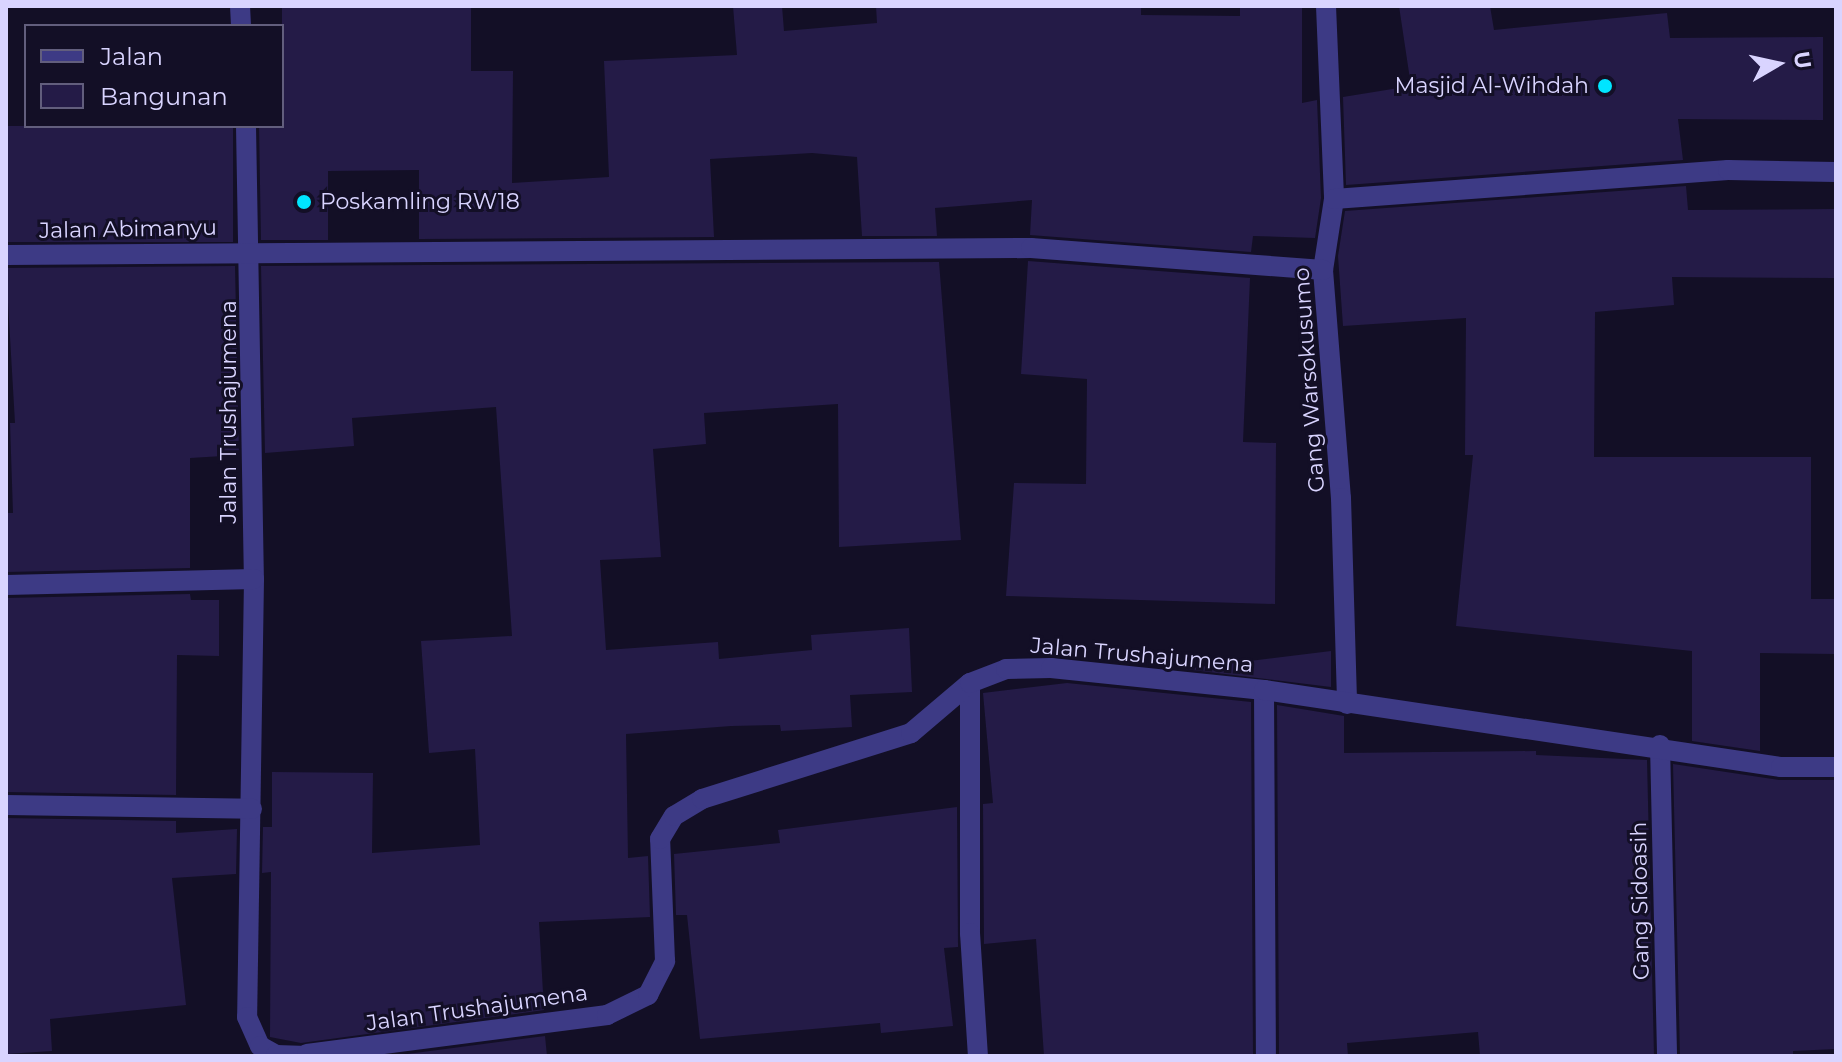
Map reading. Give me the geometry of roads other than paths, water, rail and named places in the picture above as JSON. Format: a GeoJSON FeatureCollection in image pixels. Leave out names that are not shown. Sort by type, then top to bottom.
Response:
{"type":"FeatureCollection","features":[{"type":"Feature","properties":{"kind":"street","name":"Gang Warsokusumo"},"geometry":{"type":"LineString","coordinates":[[1326,6],[1334,199],[1323,270],[1341,498],[1347,704]]}},
{"type":"Feature","properties":{"kind":"street","name":"Jalan Trushajumena"},"geometry":{"type":"LineString","coordinates":[[246,128],[252,250],[254,579],[247,1017],[251,1033],[276,1055],[307,1055],[607,1015],[648,995],[665,961],[660,839],[674,816],[702,799],[911,733],[970,683],[1006,669],[1051,668],[1264,690],[1347,704],[1660,745],[1781,767],[1836,767]]}},
{"type":"Feature","properties":{"kind":"street"},"geometry":{"type":"LineString","coordinates":[[1334,199],[1728,170],[1836,172]]}},
{"type":"Feature","properties":{"kind":"street","name":"Jalan Abimanyu"},"geometry":{"type":"LineString","coordinates":[[6,255],[252,250],[1031,248],[1323,270]]}},
{"type":"Feature","properties":{"kind":"street"},"geometry":{"type":"LineString","coordinates":[[6,585],[254,579]]}},
{"type":"Feature","properties":{"kind":"street"},"geometry":{"type":"LineString","coordinates":[[970,683],[970,933],[978,1056]]}},
{"type":"Feature","properties":{"kind":"street"},"geometry":{"type":"LineString","coordinates":[[1264,690],[1266,1056]]}},
{"type":"Feature","properties":{"kind":"street","name":"Gang Sidoasih"},"geometry":{"type":"LineString","coordinates":[[1660,745],[1667,1056]]}},
{"type":"Feature","properties":{"kind":"street"},"geometry":{"type":"LineString","coordinates":[[6,805],[252,809]]}},
{"type":"Feature","properties":{"kind":"place","name":"Masjid Al-Wihdah"},"geometry":{"type":"Point","coordinates":[1605,86]}},
{"type":"Feature","properties":{"kind":"place","name":"Poskamling RW18"},"geometry":{"type":"Point","coordinates":[304,202]}}]}
